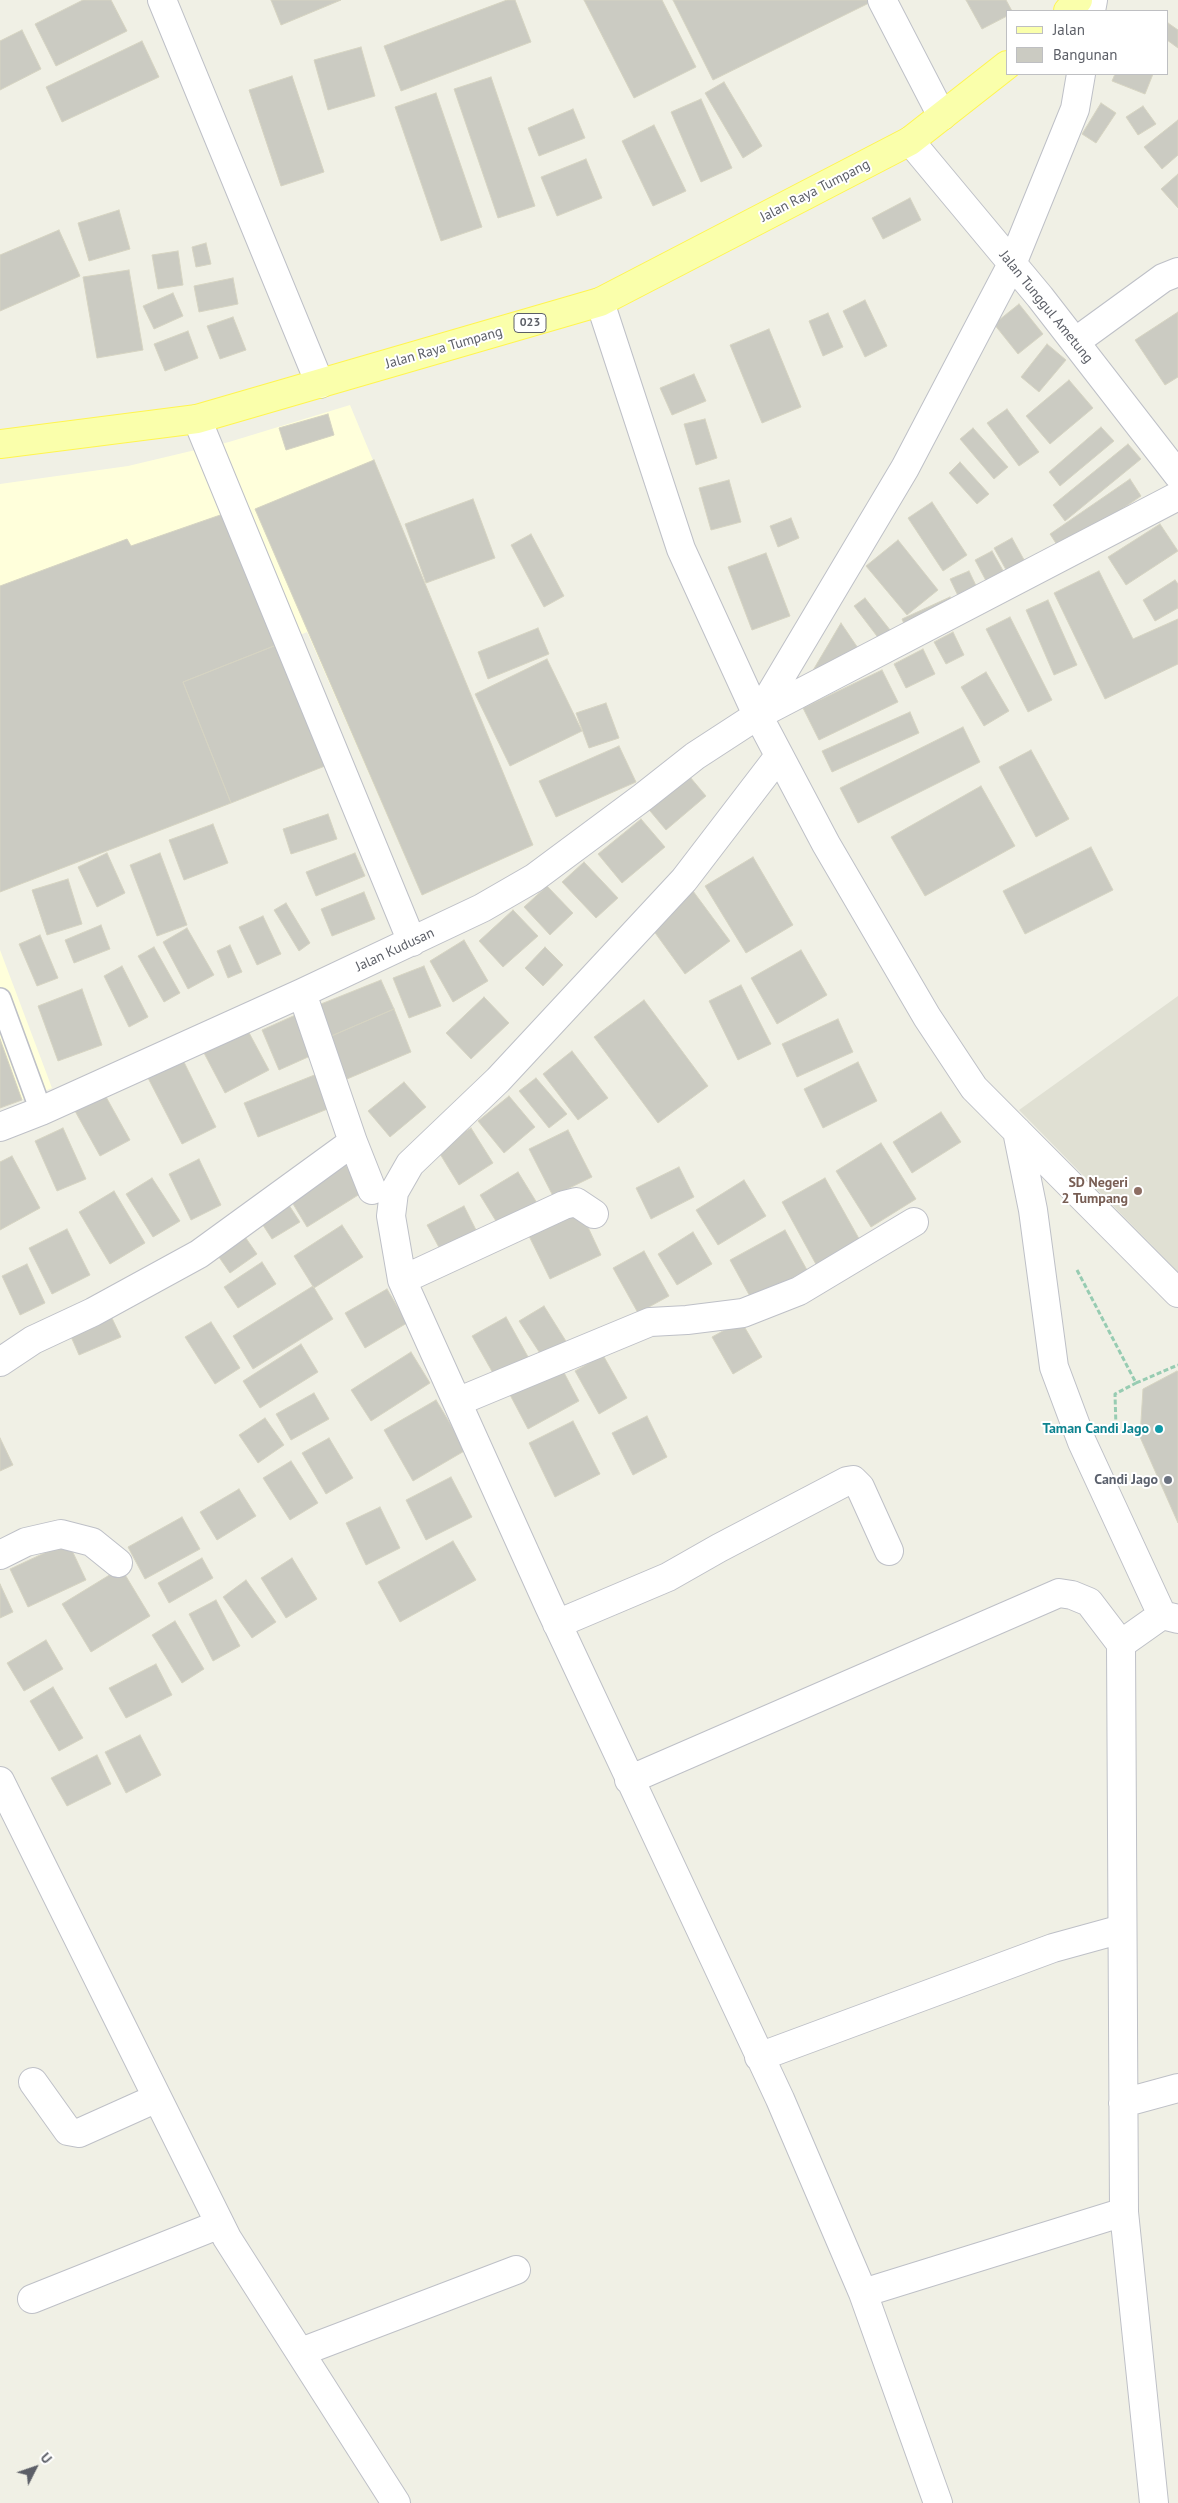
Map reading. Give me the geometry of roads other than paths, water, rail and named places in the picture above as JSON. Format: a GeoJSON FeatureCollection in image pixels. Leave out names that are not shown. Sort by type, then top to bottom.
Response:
{"type":"FeatureCollection","features":[{"type":"Feature","properties":{"kind":"main road"},"geometry":{"type":"LineString","coordinates":[[1069,10],[1078,0]]}},
{"type":"Feature","properties":{"kind":"main road","name":"Jalan Raya Tumpang"},"geometry":{"type":"LineString","coordinates":[[0,444],[197,418],[600,302],[910,141],[1006,66]]}},
{"type":"Feature","properties":{"kind":"street"},"geometry":{"type":"LineString","coordinates":[[162,0],[320,384]]}},
{"type":"Feature","properties":{"kind":"street"},"geometry":{"type":"LineString","coordinates":[[882,0],[942,116]]}},
{"type":"Feature","properties":{"kind":"street"},"geometry":{"type":"LineString","coordinates":[[758,715],[905,468],[1012,264],[1075,109],[1081,75]]}},
{"type":"Feature","properties":{"kind":"street","name":"Jalan Tunggul Ametung"},"geometry":{"type":"LineString","coordinates":[[910,141],[1012,264],[1178,476]]}},
{"type":"Feature","properties":{"kind":"street"},"geometry":{"type":"LineString","coordinates":[[1074,342],[1163,278],[1178,272]]}},
{"type":"Feature","properties":{"kind":"street"},"geometry":{"type":"LineString","coordinates":[[600,302],[681,549],[758,715],[831,852],[928,1017],[974,1088],[1178,1294]]}},
{"type":"Feature","properties":{"kind":"street"},"geometry":{"type":"LineString","coordinates":[[197,418],[412,942]]}},
{"type":"Feature","properties":{"kind":"street","name":"Jalan Kudusan"},"geometry":{"type":"LineString","coordinates":[[0,1126],[41,1111],[302,993],[482,908],[534,878],[644,797],[695,756],[758,715],[1178,496]]}},
{"type":"Feature","properties":{"kind":"street"},"geometry":{"type":"LineString","coordinates":[[779,756],[684,880],[498,1080],[410,1164],[394,1192],[391,1216],[402,1280],[629,1780],[759,2057],[863,2293],[938,2503]]}},
{"type":"Feature","properties":{"kind":"street"},"geometry":{"type":"LineString","coordinates":[[302,993],[352,1142],[372,1190]]}},
{"type":"Feature","properties":{"kind":"street"},"geometry":{"type":"LineString","coordinates":[[1017,1131],[1033,1210],[1054,1367],[1082,1442],[1170,1617],[1121,1644]]}},
{"type":"Feature","properties":{"kind":"street"},"geometry":{"type":"LineString","coordinates":[[0,1362],[33,1340],[93,1312],[199,1254],[352,1142]]}},
{"type":"Feature","properties":{"kind":"street"},"geometry":{"type":"LineString","coordinates":[[402,1280],[564,1205],[576,1202],[594,1214]]}},
{"type":"Feature","properties":{"kind":"street"},"geometry":{"type":"LineString","coordinates":[[457,1402],[650,1322],[687,1320],[743,1313],[783,1298],[799,1291],[914,1222]]}},
{"type":"Feature","properties":{"kind":"street"},"geometry":{"type":"LineString","coordinates":[[558,1624],[668,1577],[852,1480],[860,1486],[889,1551]]}},
{"type":"Feature","properties":{"kind":"street"},"geometry":{"type":"LineString","coordinates":[[0,1555],[26,1542],[62,1534],[92,1542],[118,1563]]}},
{"type":"Feature","properties":{"kind":"street"},"geometry":{"type":"LineString","coordinates":[[629,1780],[1059,1593],[1072,1595],[1089,1602],[1121,1644],[1124,2212],[1154,2503]]}},
{"type":"Feature","properties":{"kind":"street"},"geometry":{"type":"LineString","coordinates":[[0,1781],[220,2224],[396,2503]]}},
{"type":"Feature","properties":{"kind":"street"},"geometry":{"type":"LineString","coordinates":[[759,2057],[1053,1948],[1122,1929]]}},
{"type":"Feature","properties":{"kind":"street"},"geometry":{"type":"LineString","coordinates":[[33,2082],[68,2131],[78,2132],[157,2098]]}},
{"type":"Feature","properties":{"kind":"street"},"geometry":{"type":"LineString","coordinates":[[1124,2103],[1178,2088]]}},
{"type":"Feature","properties":{"kind":"street"},"geometry":{"type":"LineString","coordinates":[[863,2293],[1124,2212]]}},
{"type":"Feature","properties":{"kind":"street"},"geometry":{"type":"LineString","coordinates":[[32,2299],[220,2224]]}},
{"type":"Feature","properties":{"kind":"street"},"geometry":{"type":"LineString","coordinates":[[301,2352],[516,2270]]}},
{"type":"Feature","properties":{"kind":"lane"},"geometry":{"type":"LineString","coordinates":[[0,999],[41,1111]]}},
{"type":"Feature","properties":{"kind":"place","name":"SD Negeri 2 Tumpang"},"geometry":{"type":"Point","coordinates":[1138,1191]}},
{"type":"Feature","properties":{"kind":"place","name":"Taman Candi Jago"},"geometry":{"type":"Point","coordinates":[1159,1429]}},
{"type":"Feature","properties":{"kind":"place","name":"Candi Jago"},"geometry":{"type":"Point","coordinates":[1168,1480]}}]}
